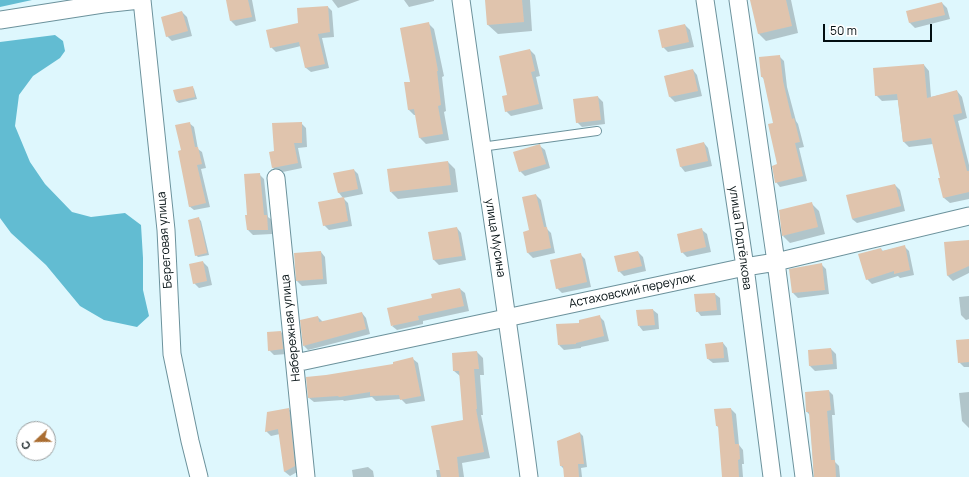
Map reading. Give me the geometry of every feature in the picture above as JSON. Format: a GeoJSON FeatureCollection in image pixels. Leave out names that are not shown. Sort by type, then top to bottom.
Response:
{"type":"FeatureCollection","features":[{"type":"Feature","properties":{"kind":"street"},"geometry":{"type":"LineString","coordinates":[[0,20],[103,4],[141,0]]}},
{"type":"Feature","properties":{"kind":"street","name":"Береговая улица"},"geometry":{"type":"LineString","coordinates":[[141,0],[166,230],[172,354],[199,477]]}},
{"type":"Feature","properties":{"kind":"street","name":"улица Мусина"},"geometry":{"type":"LineString","coordinates":[[461,0],[481,147],[508,317],[529,477]]}},
{"type":"Feature","properties":{"kind":"street","name":"улица Подтёлкова"},"geometry":{"type":"LineString","coordinates":[[705,0],[745,267],[772,477]]}},
{"type":"Feature","properties":{"kind":"street"},"geometry":{"type":"LineString","coordinates":[[738,0],[776,262],[804,477]]}},
{"type":"Feature","properties":{"kind":"street","name":"Набережная улица"},"geometry":{"type":"LineString","coordinates":[[276,178],[306,477]]}},
{"type":"Feature","properties":{"kind":"street","name":"Астаховский переулок"},"geometry":{"type":"LineString","coordinates":[[295,363],[745,267],[776,262],[969,216]]}},
{"type":"Feature","properties":{"kind":"lane"},"geometry":{"type":"LineString","coordinates":[[481,147],[597,131]]}},
{"type":"Feature","properties":{"kind":"shaded area"},"geometry":{"type":"Polygon","coordinates":[[[0,0],[32,0],[0,7],[0,0]]]}},
{"type":"Feature","properties":{"kind":"shaded area"},"geometry":{"type":"Polygon","coordinates":[[[55,35],[63,41],[65,51],[60,58],[33,76],[19,95],[15,126],[30,162],[45,184],[72,212],[91,217],[125,213],[141,225],[143,290],[149,316],[137,327],[104,320],[80,306],[46,265],[11,233],[0,218],[0,42],[55,35]]]}},
{"type":"Feature","properties":{"kind":"building"},"geometry":{"type":"Polygon","coordinates":[[[226,0],[248,0],[252,17],[230,21],[226,0]]]}},
{"type":"Feature","properties":{"kind":"building"},"geometry":{"type":"Polygon","coordinates":[[[485,0],[522,0],[524,22],[487,25],[485,0]]]}},
{"type":"Feature","properties":{"kind":"building"},"geometry":{"type":"Polygon","coordinates":[[[750,0],[786,0],[792,26],[758,34],[750,0]]]}},
{"type":"Feature","properties":{"kind":"building"},"geometry":{"type":"Polygon","coordinates":[[[942,2],[945,15],[909,23],[906,11],[942,2]]]}},
{"type":"Feature","properties":{"kind":"building"},"geometry":{"type":"Polygon","coordinates":[[[328,6],[330,32],[318,34],[325,64],[305,68],[299,42],[270,48],[266,30],[298,23],[297,8],[328,6]]]}},
{"type":"Feature","properties":{"kind":"building"},"geometry":{"type":"Polygon","coordinates":[[[182,11],[188,31],[166,37],[161,17],[182,11]]]}},
{"type":"Feature","properties":{"kind":"building"},"geometry":{"type":"Polygon","coordinates":[[[429,22],[438,71],[441,105],[438,106],[443,134],[419,138],[414,109],[408,110],[404,82],[410,82],[400,28],[429,22]]]}},
{"type":"Feature","properties":{"kind":"building"},"geometry":{"type":"Polygon","coordinates":[[[685,24],[689,42],[662,48],[658,30],[685,24]]]}},
{"type":"Feature","properties":{"kind":"building"},"geometry":{"type":"Polygon","coordinates":[[[530,49],[535,71],[531,72],[539,104],[505,112],[502,96],[507,95],[499,56],[530,49]]]}},
{"type":"Feature","properties":{"kind":"building"},"geometry":{"type":"Polygon","coordinates":[[[780,55],[783,81],[792,119],[794,118],[800,142],[795,143],[803,176],[775,183],[772,166],[777,164],[768,124],[773,123],[763,77],[761,77],[759,57],[780,55]]]}},
{"type":"Feature","properties":{"kind":"building"},"geometry":{"type":"Polygon","coordinates":[[[924,64],[927,98],[957,90],[962,113],[953,115],[967,171],[969,171],[969,192],[943,198],[931,138],[903,142],[897,94],[875,96],[873,68],[924,64]]]}},
{"type":"Feature","properties":{"kind":"building"},"geometry":{"type":"Polygon","coordinates":[[[693,69],[698,91],[669,97],[664,76],[693,69]]]}},
{"type":"Feature","properties":{"kind":"building"},"geometry":{"type":"Polygon","coordinates":[[[193,86],[195,97],[176,101],[173,90],[193,86]]]}},
{"type":"Feature","properties":{"kind":"building"},"geometry":{"type":"Polygon","coordinates":[[[598,96],[601,120],[576,123],[573,99],[598,96]]]}},
{"type":"Feature","properties":{"kind":"building"},"geometry":{"type":"Polygon","coordinates":[[[190,122],[195,147],[198,147],[202,164],[197,165],[206,203],[189,207],[178,151],[181,150],[175,125],[190,122]]]}},
{"type":"Feature","properties":{"kind":"building"},"geometry":{"type":"Polygon","coordinates":[[[302,122],[302,143],[294,143],[298,163],[272,168],[269,152],[274,151],[272,123],[302,122]]]}},
{"type":"Feature","properties":{"kind":"building"},"geometry":{"type":"Polygon","coordinates":[[[704,142],[708,161],[680,167],[676,149],[704,142]]]}},
{"type":"Feature","properties":{"kind":"building"},"geometry":{"type":"Polygon","coordinates":[[[540,144],[546,164],[519,172],[513,152],[540,144]]]}},
{"type":"Feature","properties":{"kind":"building"},"geometry":{"type":"Polygon","coordinates":[[[448,161],[451,185],[390,192],[387,169],[448,161]]]}},
{"type":"Feature","properties":{"kind":"building"},"geometry":{"type":"Polygon","coordinates":[[[354,169],[358,189],[338,193],[333,173],[354,169]]]}},
{"type":"Feature","properties":{"kind":"building"},"geometry":{"type":"Polygon","coordinates":[[[260,173],[264,215],[267,215],[268,230],[247,230],[244,174],[260,173]]]}},
{"type":"Feature","properties":{"kind":"building"},"geometry":{"type":"Polygon","coordinates":[[[895,184],[901,206],[852,219],[846,195],[895,184]]]}},
{"type":"Feature","properties":{"kind":"building"},"geometry":{"type":"Polygon","coordinates":[[[536,194],[544,227],[547,227],[551,248],[527,253],[523,232],[529,230],[522,197],[536,194]]]}},
{"type":"Feature","properties":{"kind":"building"},"geometry":{"type":"Polygon","coordinates":[[[344,197],[348,221],[323,226],[318,202],[344,197]]]}},
{"type":"Feature","properties":{"kind":"building"},"geometry":{"type":"Polygon","coordinates":[[[812,202],[818,227],[782,236],[779,210],[812,202]]]}},
{"type":"Feature","properties":{"kind":"building"},"geometry":{"type":"Polygon","coordinates":[[[199,217],[207,253],[195,256],[188,220],[199,217]]]}},
{"type":"Feature","properties":{"kind":"building"},"geometry":{"type":"Polygon","coordinates":[[[457,227],[462,256],[433,260],[428,232],[457,227]]]}},
{"type":"Feature","properties":{"kind":"building"},"geometry":{"type":"Polygon","coordinates":[[[702,228],[706,247],[681,253],[677,234],[702,228]]]}},
{"type":"Feature","properties":{"kind":"building"},"geometry":{"type":"Polygon","coordinates":[[[969,240],[969,266],[947,276],[944,242],[969,240]]]}},
{"type":"Feature","properties":{"kind":"building"},"geometry":{"type":"Polygon","coordinates":[[[905,245],[910,270],[894,274],[894,271],[866,280],[858,254],[881,248],[882,251],[905,245]]]}},
{"type":"Feature","properties":{"kind":"building"},"geometry":{"type":"Polygon","coordinates":[[[321,251],[323,279],[296,281],[294,253],[321,251]]]}},
{"type":"Feature","properties":{"kind":"building"},"geometry":{"type":"Polygon","coordinates":[[[638,251],[642,266],[618,272],[614,256],[638,251]]]}},
{"type":"Feature","properties":{"kind":"building"},"geometry":{"type":"Polygon","coordinates":[[[581,253],[587,282],[556,289],[550,260],[581,253]]]}},
{"type":"Feature","properties":{"kind":"building"},"geometry":{"type":"Polygon","coordinates":[[[203,261],[207,281],[193,284],[189,264],[203,261]]]}},
{"type":"Feature","properties":{"kind":"building"},"geometry":{"type":"Polygon","coordinates":[[[822,263],[825,290],[792,293],[789,269],[822,263]]]}},
{"type":"Feature","properties":{"kind":"building"},"geometry":{"type":"Polygon","coordinates":[[[460,288],[464,306],[418,316],[419,320],[391,326],[387,308],[432,298],[431,294],[460,288]]]}},
{"type":"Feature","properties":{"kind":"building"},"geometry":{"type":"Polygon","coordinates":[[[715,293],[717,310],[696,312],[694,294],[715,293]]]}},
{"type":"Feature","properties":{"kind":"building"},"geometry":{"type":"Polygon","coordinates":[[[653,309],[655,325],[638,326],[636,310],[653,309]]]}},
{"type":"Feature","properties":{"kind":"building"},"geometry":{"type":"Polygon","coordinates":[[[362,312],[366,329],[303,346],[300,320],[318,316],[319,322],[362,312]]]}},
{"type":"Feature","properties":{"kind":"building"},"geometry":{"type":"Polygon","coordinates":[[[600,315],[604,336],[576,344],[558,345],[556,324],[579,323],[579,320],[600,315]]]}},
{"type":"Feature","properties":{"kind":"building"},"geometry":{"type":"Polygon","coordinates":[[[281,331],[283,349],[268,351],[267,332],[281,331]]]}},
{"type":"Feature","properties":{"kind":"building"},"geometry":{"type":"Polygon","coordinates":[[[969,339],[969,362],[958,363],[956,340],[969,339]]]}},
{"type":"Feature","properties":{"kind":"building"},"geometry":{"type":"Polygon","coordinates":[[[723,342],[724,358],[707,359],[705,344],[723,342]]]}},
{"type":"Feature","properties":{"kind":"building"},"geometry":{"type":"Polygon","coordinates":[[[831,348],[833,364],[809,366],[808,350],[831,348]]]}},
{"type":"Feature","properties":{"kind":"building"},"geometry":{"type":"Polygon","coordinates":[[[477,351],[479,369],[474,369],[476,409],[484,452],[457,457],[459,477],[441,477],[431,426],[463,420],[459,371],[453,371],[452,353],[477,351]]]}},
{"type":"Feature","properties":{"kind":"building"},"geometry":{"type":"Polygon","coordinates":[[[413,357],[421,396],[400,400],[399,395],[370,396],[370,392],[339,397],[308,398],[306,377],[393,364],[393,362],[413,357]]]}},
{"type":"Feature","properties":{"kind":"building"},"geometry":{"type":"Polygon","coordinates":[[[829,390],[831,410],[827,411],[831,460],[835,460],[836,477],[814,477],[809,412],[806,412],[805,392],[829,390]]]}},
{"type":"Feature","properties":{"kind":"building"},"geometry":{"type":"Polygon","coordinates":[[[289,408],[295,466],[284,472],[278,429],[265,432],[267,412],[289,408]]]}},
{"type":"Feature","properties":{"kind":"building"},"geometry":{"type":"Polygon","coordinates":[[[731,408],[735,444],[739,444],[739,477],[722,477],[718,426],[716,426],[714,409],[731,408]]]}},
{"type":"Feature","properties":{"kind":"building"},"geometry":{"type":"Polygon","coordinates":[[[580,432],[584,464],[578,464],[579,477],[564,477],[563,466],[560,466],[557,441],[580,432]]]}}]}
